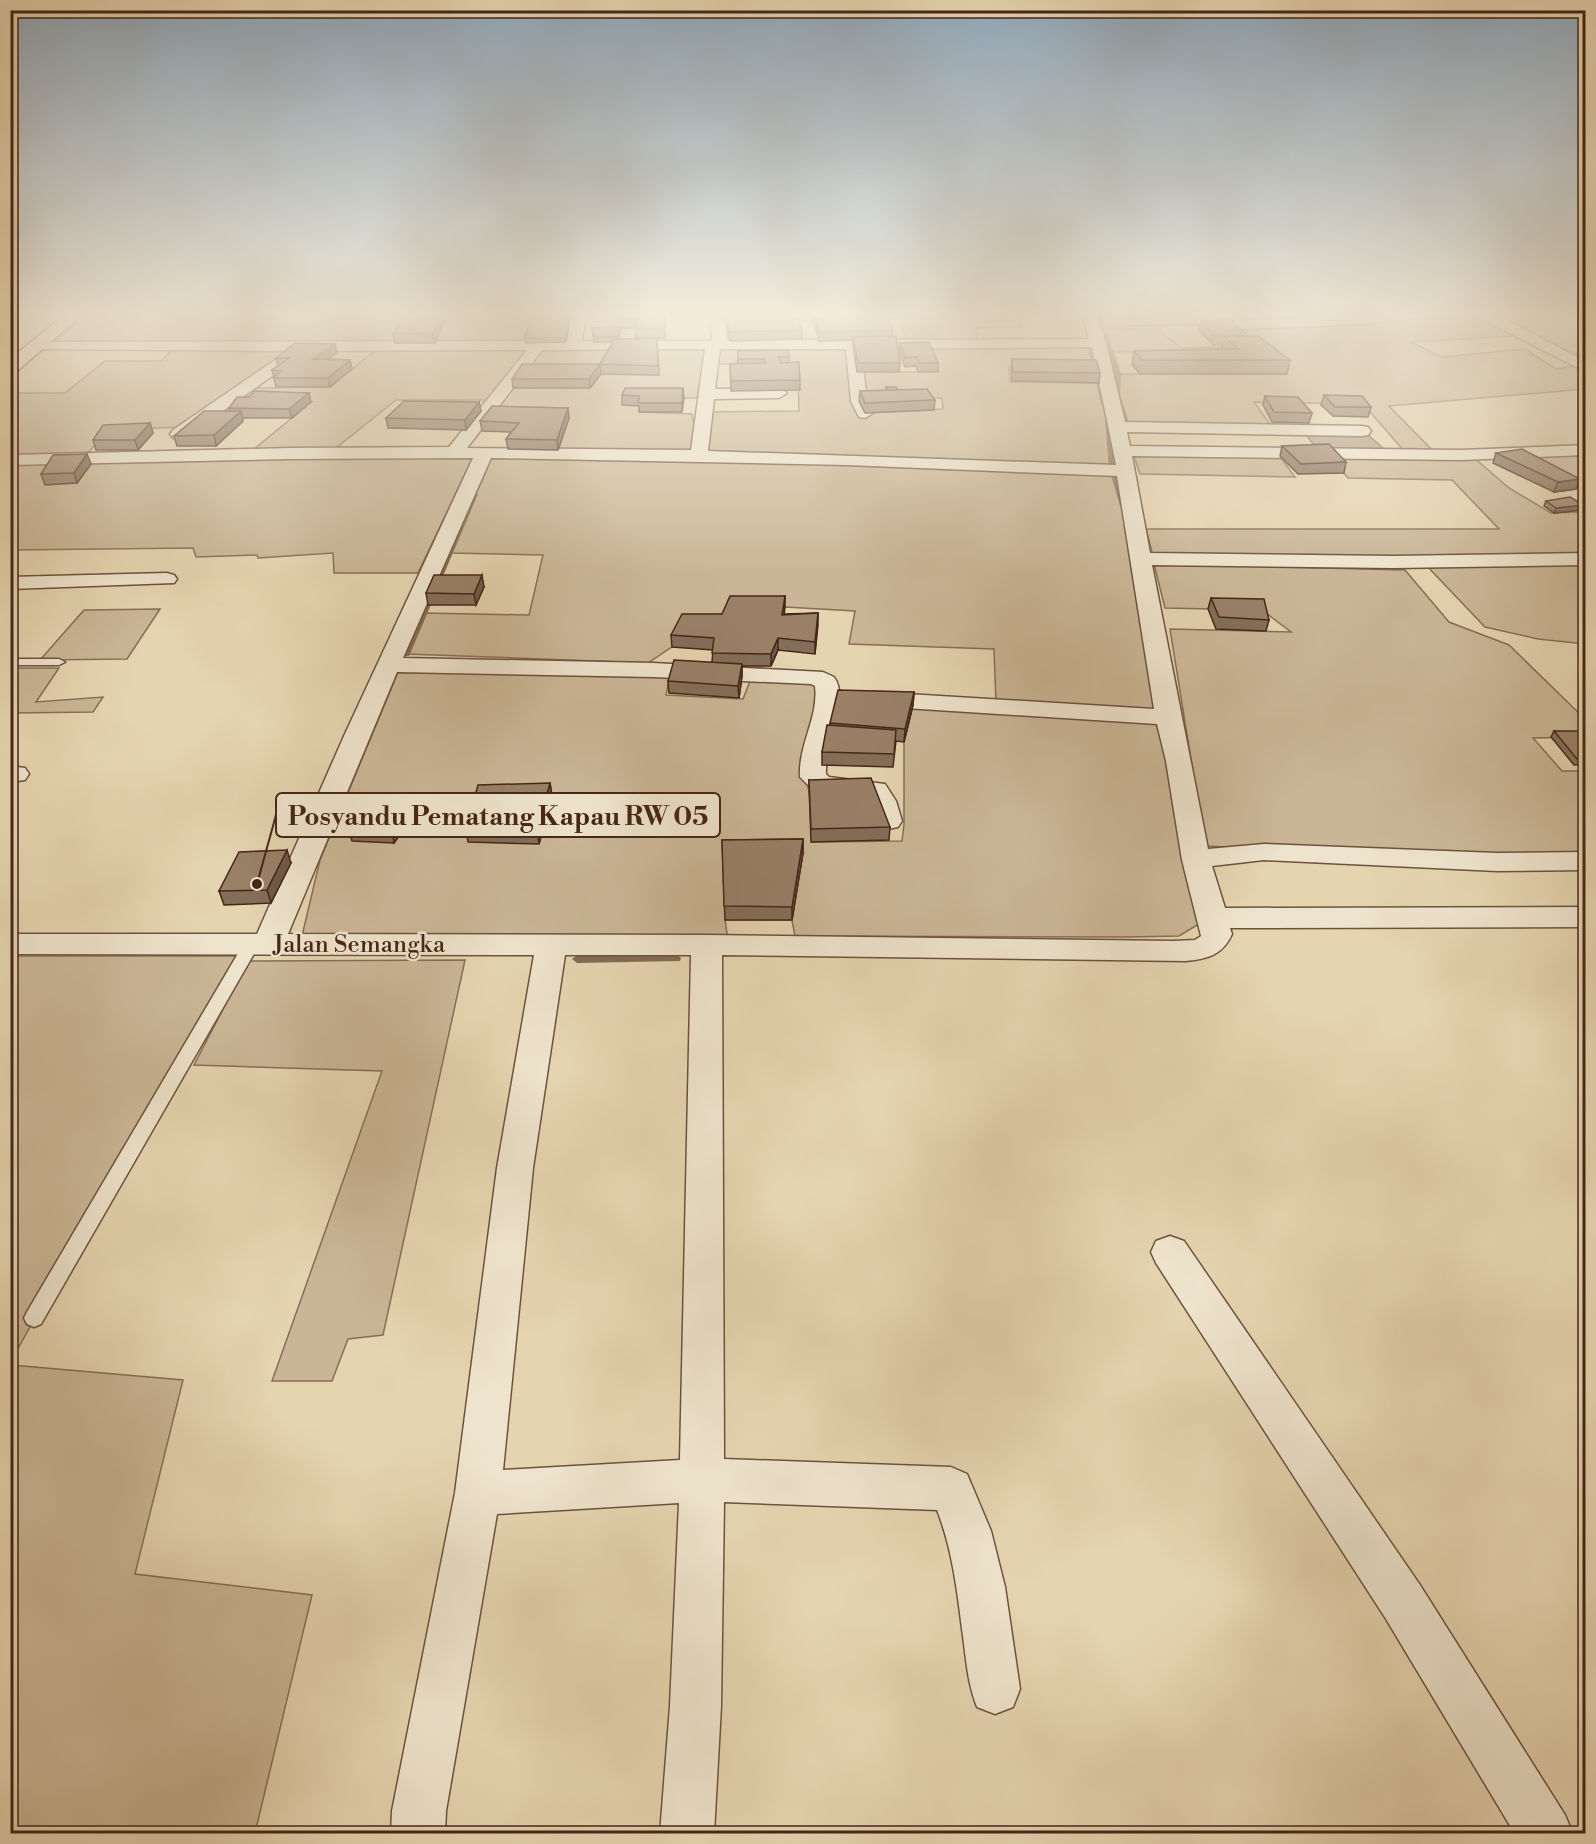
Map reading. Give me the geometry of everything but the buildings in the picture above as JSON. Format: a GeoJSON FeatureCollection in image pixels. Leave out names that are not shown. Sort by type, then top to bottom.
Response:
{"type":"FeatureCollection","features":[{"type":"Feature","properties":{"kind":"street"},"geometry":{"type":"LineString","coordinates":[[149,455],[229,399]]}},
{"type":"Feature","properties":{"kind":"street"},"geometry":{"type":"LineString","coordinates":[[455,452],[496,399]]}},
{"type":"Feature","properties":{"kind":"street"},"geometry":{"type":"LineString","coordinates":[[699,456],[706,399]]}},
{"type":"Feature","properties":{"kind":"street"},"geometry":{"type":"LineString","coordinates":[[859,399],[865,413]]}},
{"type":"Feature","properties":{"kind":"street"},"geometry":{"type":"LineString","coordinates":[[1112,399],[1142,559],[1168,717],[1179,761],[1196,860],[1212,918],[1586,917]]}},
{"type":"Feature","properties":{"kind":"street"},"geometry":{"type":"LineString","coordinates":[[1118,427],[1362,431]]}},
{"type":"Feature","properties":{"kind":"street"},"geometry":{"type":"LineString","coordinates":[[10,460],[149,455],[455,452],[1123,461],[1461,455],[1586,450]]}},
{"type":"Feature","properties":{"kind":"street"},"geometry":{"type":"LineString","coordinates":[[260,945],[391,665],[484,453]]}},
{"type":"Feature","properties":{"kind":"street"},"geometry":{"type":"LineString","coordinates":[[1142,559],[1381,561],[1586,559]]}},
{"type":"Feature","properties":{"kind":"street"},"geometry":{"type":"LineString","coordinates":[[10,583],[167,579]]}},
{"type":"Feature","properties":{"kind":"street"},"geometry":{"type":"LineString","coordinates":[[391,665],[805,675],[815,676],[843,697],[1168,717]]}},
{"type":"Feature","properties":{"kind":"street"},"geometry":{"type":"LineString","coordinates":[[843,697],[815,746],[811,765],[813,777],[822,784],[876,790],[884,801],[888,821]]}},
{"type":"Feature","properties":{"kind":"street"},"geometry":{"type":"LineString","coordinates":[[1196,860],[1227,854],[1264,852],[1497,862],[1586,861]]}},
{"type":"Feature","properties":{"kind":"street","name":"Jalan Semangka"},"geometry":{"type":"LineString","coordinates":[[10,944],[707,945],[1193,950],[1202,949],[1216,939],[1217,934],[1212,918]]}},
{"type":"Feature","properties":{"kind":"street"},"geometry":{"type":"LineString","coordinates":[[418,1833],[420,1811],[478,1493],[515,1168],[551,945]]}},
{"type":"Feature","properties":{"kind":"street"},"geometry":{"type":"LineString","coordinates":[[687,1833],[696,1702],[702,1480],[707,945]]}},
{"type":"Feature","properties":{"kind":"street"},"geometry":{"type":"LineString","coordinates":[[1170,1252],[1403,1602],[1546,1833]]}},
{"type":"Feature","properties":{"kind":"street"},"geometry":{"type":"LineString","coordinates":[[478,1493],[702,1480],[951,1489],[968,1531],[978,1576],[995,1689]]}},
{"type":"Feature","properties":{"kind":"lane"},"geometry":{"type":"LineString","coordinates":[[10,662],[59,662]]}},
{"type":"Feature","properties":{"kind":"lane"},"geometry":{"type":"LineString","coordinates":[[34,1318],[260,945]]}},
{"type":"Feature","properties":{"kind":"shaded area"},"geometry":{"type":"Polygon","coordinates":[[[10,399],[223,399],[184,427],[109,430],[86,455],[11,458],[10,399]]]}},
{"type":"Feature","properties":{"kind":"shaded area"},"geometry":{"type":"Polygon","coordinates":[[[235,399],[489,399],[396,400],[336,448],[252,451],[311,402],[230,403],[235,399]]]}},
{"type":"Feature","properties":{"kind":"shaded area"},"geometry":{"type":"Polygon","coordinates":[[[505,399],[625,399],[623,404],[640,406],[640,412],[692,414],[699,456],[562,454],[558,450],[568,418],[494,416],[505,399]]]}},
{"type":"Feature","properties":{"kind":"shaded area"},"geometry":{"type":"Polygon","coordinates":[[[799,399],[855,399],[865,413],[943,409],[942,399],[1103,399],[1108,418],[1112,468],[867,457],[867,459],[699,454],[704,412],[799,411],[799,399]]]}},
{"type":"Feature","properties":{"kind":"shaded area"},"geometry":{"type":"Polygon","coordinates":[[[859,399],[913,399],[859,401],[859,399]]]}},
{"type":"Feature","properties":{"kind":"shaded area"},"geometry":{"type":"Polygon","coordinates":[[[1118,399],[1469,399],[1389,406],[1435,453],[1405,452],[1363,404],[1254,402],[1272,427],[1126,422],[1118,399]]]}},
{"type":"Feature","properties":{"kind":"shaded area"},"geometry":{"type":"Polygon","coordinates":[[[1303,431],[1366,433],[1385,450],[1317,449],[1303,431]]]}},
{"type":"Feature","properties":{"kind":"shaded area"},"geometry":{"type":"Polygon","coordinates":[[[1133,453],[1278,454],[1295,477],[1140,474],[1133,453]]]}},
{"type":"Feature","properties":{"kind":"shaded area"},"geometry":{"type":"Polygon","coordinates":[[[1574,454],[1585,460],[1585,487],[1534,456],[1574,454]]]}},
{"type":"Feature","properties":{"kind":"shaded area"},"geometry":{"type":"Polygon","coordinates":[[[474,455],[418,573],[334,573],[333,553],[258,558],[257,555],[196,557],[193,548],[11,550],[10,462],[474,455]]]}},
{"type":"Feature","properties":{"kind":"shaded area"},"geometry":{"type":"Polygon","coordinates":[[[1329,455],[1473,457],[1509,488],[1551,513],[1585,512],[1585,555],[1153,556],[1146,529],[1499,529],[1452,480],[1348,478],[1329,455]]]}},
{"type":"Feature","properties":{"kind":"shaded area"},"geometry":{"type":"Polygon","coordinates":[[[488,457],[701,459],[1114,473],[1134,547],[1159,712],[996,702],[994,649],[849,644],[855,611],[785,607],[731,608],[722,626],[672,647],[648,663],[406,654],[425,613],[529,615],[543,555],[450,553],[488,457]]]}},
{"type":"Feature","properties":{"kind":"shaded area"},"geometry":{"type":"Polygon","coordinates":[[[1585,562],[1585,644],[1538,639],[1485,627],[1425,564],[1585,562]]]}},
{"type":"Feature","properties":{"kind":"shaded area"},"geometry":{"type":"Polygon","coordinates":[[[1154,564],[1405,570],[1449,622],[1509,645],[1585,719],[1585,737],[1533,738],[1562,771],[1585,771],[1585,857],[1360,853],[1205,846],[1170,629],[1291,632],[1262,610],[1165,608],[1154,564]]]}},
{"type":"Feature","properties":{"kind":"shaded area"},"geometry":{"type":"Polygon","coordinates":[[[160,609],[127,659],[40,660],[84,610],[160,609]]]}},
{"type":"Feature","properties":{"kind":"shaded area"},"geometry":{"type":"Polygon","coordinates":[[[11,668],[59,668],[36,702],[103,697],[93,712],[11,713],[11,668]]]}},
{"type":"Feature","properties":{"kind":"shaded area"},"geometry":{"type":"Polygon","coordinates":[[[399,670],[670,674],[666,695],[743,699],[752,676],[820,685],[804,763],[809,793],[812,842],[902,841],[904,742],[913,705],[1162,720],[1182,860],[1204,921],[1179,936],[795,936],[792,920],[725,920],[728,940],[301,940],[320,860],[399,670]]]}},
{"type":"Feature","properties":{"kind":"shaded area"},"geometry":{"type":"Polygon","coordinates":[[[11,956],[238,956],[11,1361],[11,956]]]}},
{"type":"Feature","properties":{"kind":"shaded area"},"geometry":{"type":"Polygon","coordinates":[[[465,960],[383,1335],[348,1339],[332,1381],[272,1381],[382,1071],[194,1065],[248,961],[465,960]]]}},
{"type":"Feature","properties":{"kind":"shaded area"},"geometry":{"type":"Polygon","coordinates":[[[11,1365],[183,1380],[135,1574],[312,1595],[255,1833],[11,1833],[11,1365]]]}},
{"type":"Feature","properties":{"kind":"waterway"},"geometry":{"type":"LineString","coordinates":[[1103,399],[1104,404]]}},
{"type":"Feature","properties":{"kind":"waterway"},"geometry":{"type":"LineString","coordinates":[[1118,399],[1126,422]]}},
{"type":"Feature","properties":{"kind":"waterway"},"geometry":{"type":"LineString","coordinates":[[1108,419],[1112,468]]}},
{"type":"Feature","properties":{"kind":"waterway"},"geometry":{"type":"LineString","coordinates":[[1104,473],[1114,473],[1123,506]]}},
{"type":"Feature","properties":{"kind":"waterway"},"geometry":{"type":"LineString","coordinates":[[406,654],[475,494]]}},
{"type":"Feature","properties":{"kind":"waterway"},"geometry":{"type":"LineString","coordinates":[[577,959],[676,958]]}},
{"type":"Feature","properties":{"kind":"place","name":"Posyandu Pematang Kapau RW 05"},"geometry":{"type":"Point","coordinates":[257,884]}}]}
